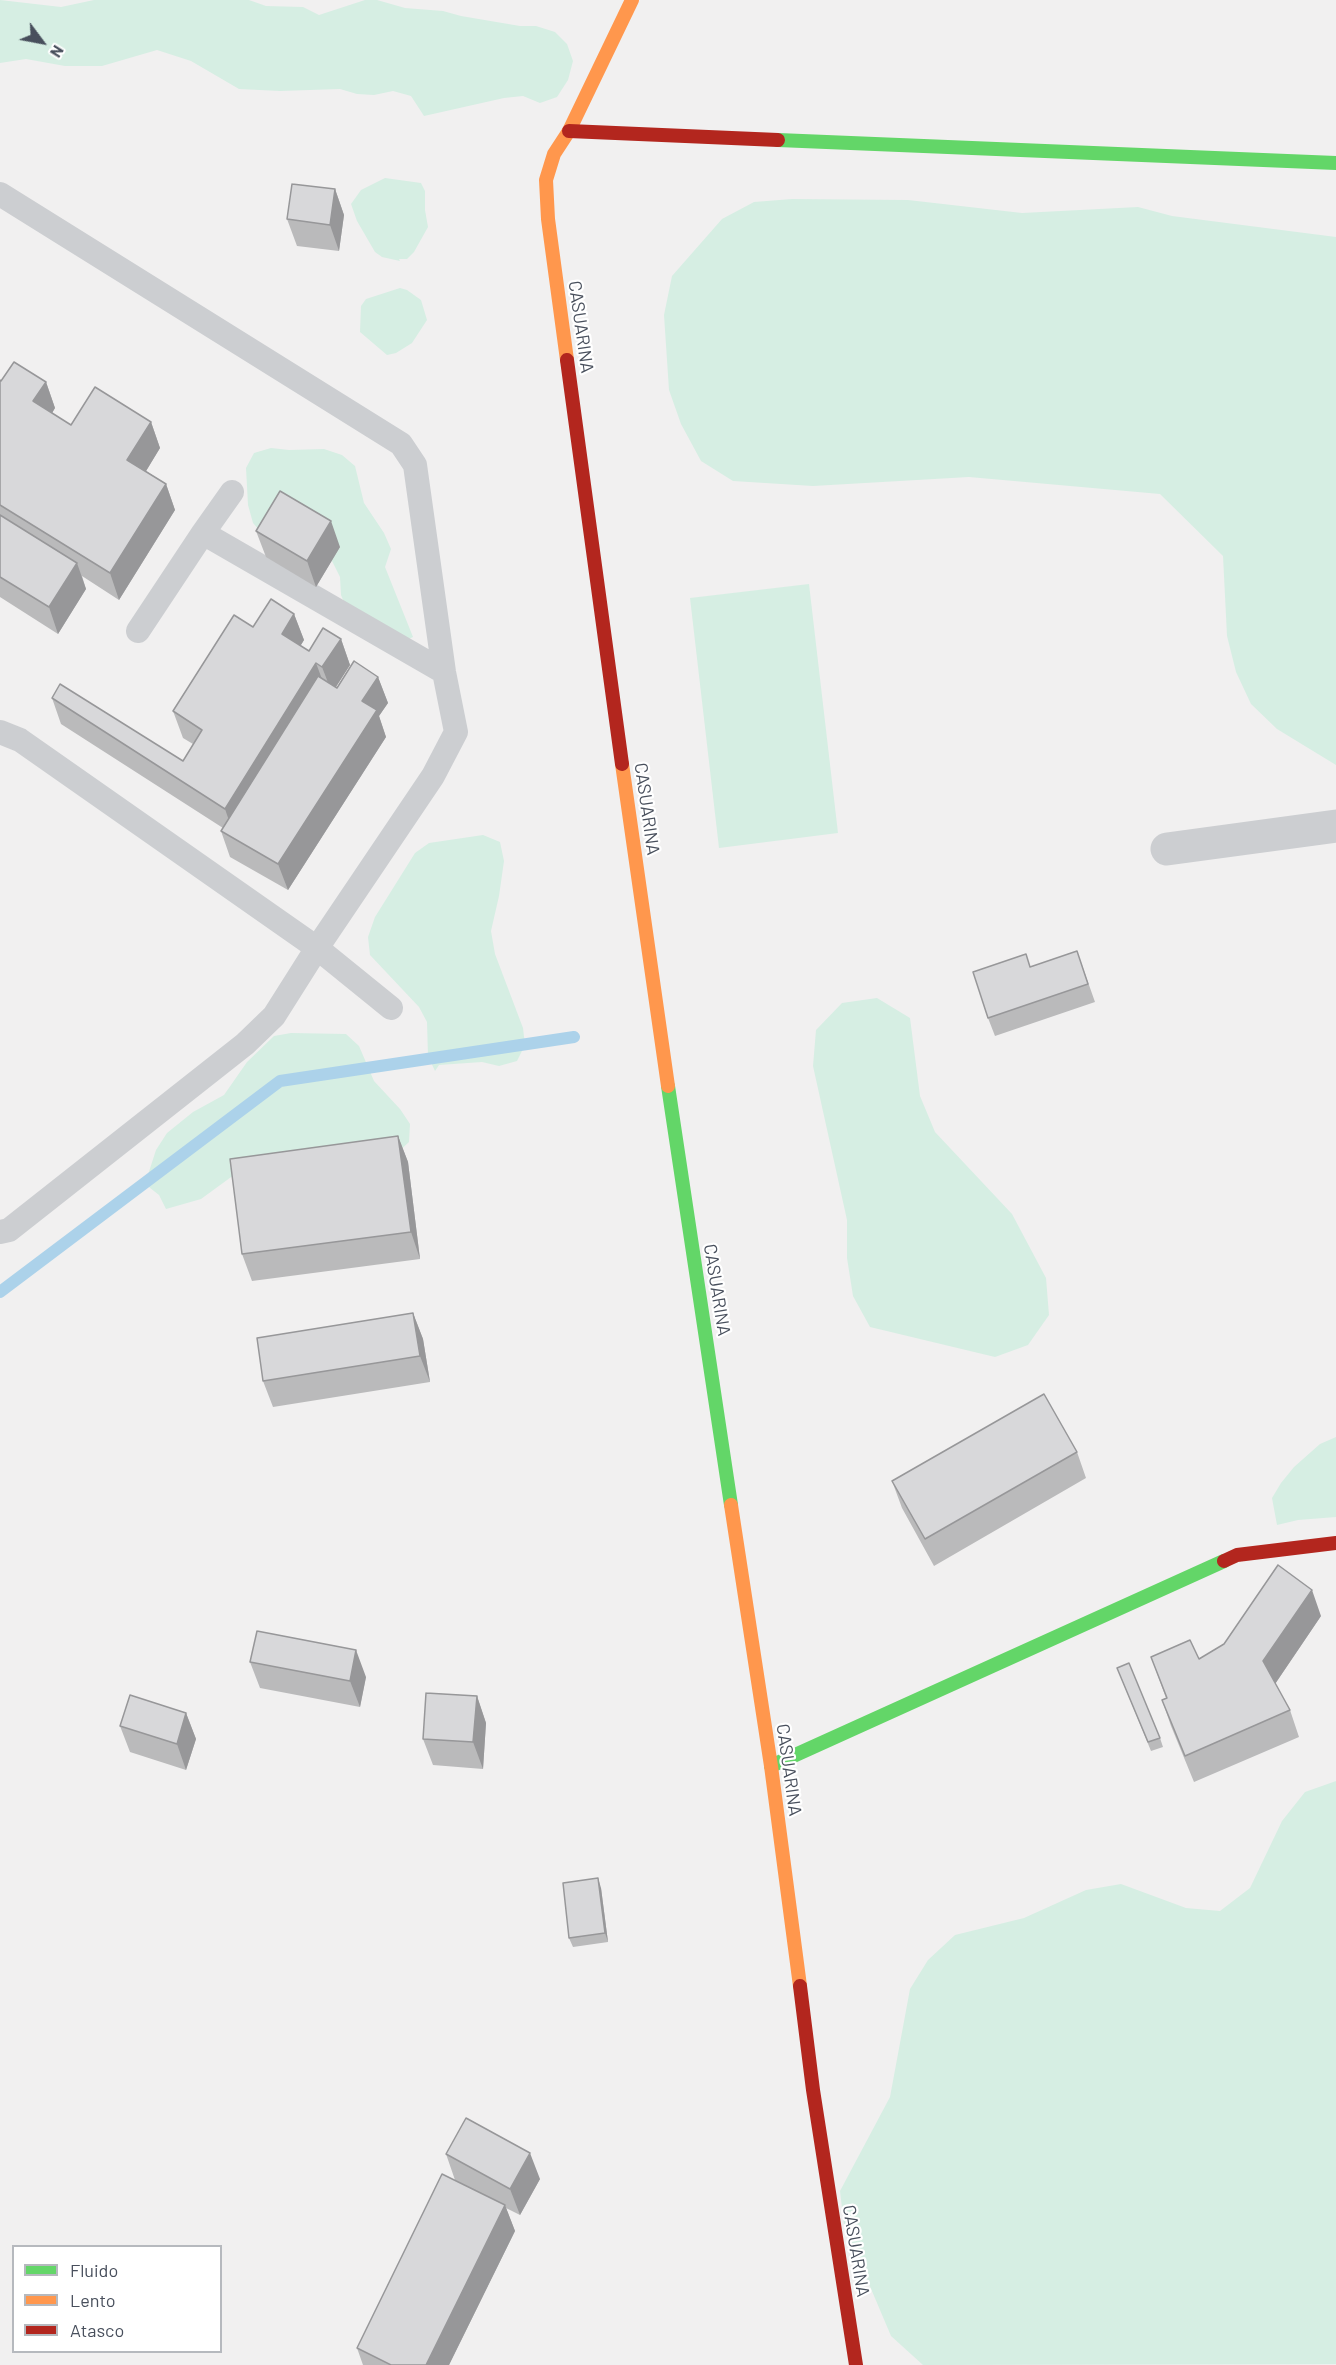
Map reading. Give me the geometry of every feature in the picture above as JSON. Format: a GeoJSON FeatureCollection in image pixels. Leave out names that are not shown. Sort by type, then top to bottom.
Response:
{"type":"FeatureCollection","features":[{"type":"Feature","properties":{"kind":"street","name":"CASUARINA"},"geometry":{"type":"LineString","coordinates":[[632,0],[569,131],[554,154],[546,180],[548,219],[652,982],[771,1766],[813,2090],[856,2365]]}},
{"type":"Feature","properties":{"kind":"street"},"geometry":{"type":"LineString","coordinates":[[569,131],[1336,163]]}},
{"type":"Feature","properties":{"kind":"street"},"geometry":{"type":"LineString","coordinates":[[1167,849],[1336,826]]}},
{"type":"Feature","properties":{"kind":"street"},"geometry":{"type":"LineString","coordinates":[[771,1766],[1237,1555],[1336,1543]]}},
{"type":"Feature","properties":{"kind":"lane"},"geometry":{"type":"LineString","coordinates":[[0,194],[401,444],[415,465],[444,672],[456,732],[433,776],[274,1016],[244,1044],[9,1230],[0,1232]]}},
{"type":"Feature","properties":{"kind":"lane"},"geometry":{"type":"LineString","coordinates":[[138,631],[232,492]]}},
{"type":"Feature","properties":{"kind":"lane"},"geometry":{"type":"LineString","coordinates":[[203,533],[444,672]]}},
{"type":"Feature","properties":{"kind":"lane"},"geometry":{"type":"LineString","coordinates":[[0,732],[20,740],[317,948],[391,1008]]}},
{"type":"Feature","properties":{"kind":"green space"},"geometry":{"type":"Polygon","coordinates":[[[0,0],[61,7],[94,0],[249,0],[266,6],[303,7],[319,15],[365,0],[377,0],[405,8],[443,11],[520,26],[536,26],[555,32],[567,44],[573,61],[568,80],[557,97],[540,103],[523,96],[504,98],[424,116],[411,96],[393,91],[374,95],[357,94],[340,89],[280,91],[239,89],[191,61],[157,50],[102,66],[65,66],[26,59],[0,63],[0,0]]]}},
{"type":"Feature","properties":{"kind":"green space"},"geometry":{"type":"Polygon","coordinates":[[[385,178],[421,183],[425,191],[428,227],[414,252],[407,259],[399,259],[400,261],[382,257],[375,252],[357,221],[351,204],[361,190],[385,178]]]}},
{"type":"Feature","properties":{"kind":"green space"},"geometry":{"type":"Polygon","coordinates":[[[792,199],[908,200],[1022,213],[1138,207],[1172,216],[1336,237],[1336,765],[1277,729],[1251,704],[1236,672],[1227,636],[1223,556],[1160,494],[969,477],[813,486],[733,481],[701,461],[681,424],[669,390],[664,315],[672,276],[722,219],[754,202],[792,199]]]}},
{"type":"Feature","properties":{"kind":"green space"},"geometry":{"type":"Polygon","coordinates":[[[400,288],[421,300],[427,320],[412,343],[396,353],[387,355],[360,332],[361,306],[366,299],[400,288]]]}},
{"type":"Feature","properties":{"kind":"green space"},"geometry":{"type":"Polygon","coordinates":[[[271,448],[324,449],[342,455],[355,466],[364,503],[384,533],[391,549],[385,567],[413,637],[396,645],[353,624],[341,595],[340,577],[332,561],[315,559],[266,538],[253,523],[248,505],[246,468],[254,453],[271,448]]]}},
{"type":"Feature","properties":{"kind":"green space"},"geometry":{"type":"Polygon","coordinates":[[[809,584],[838,833],[719,848],[690,598],[809,584]]]}},
{"type":"Feature","properties":{"kind":"green space"},"geometry":{"type":"Polygon","coordinates":[[[483,835],[500,842],[504,861],[491,931],[495,954],[523,1028],[525,1045],[517,1061],[499,1066],[482,1062],[439,1065],[435,1071],[428,1056],[427,1022],[419,1007],[370,955],[368,937],[375,917],[415,853],[429,843],[483,835]]]}},
{"type":"Feature","properties":{"kind":"green space"},"geometry":{"type":"Polygon","coordinates":[[[877,998],[910,1018],[920,1096],[935,1132],[1012,1214],[1046,1278],[1049,1315],[1028,1345],[995,1357],[870,1327],[853,1296],[847,1258],[847,1220],[813,1066],[816,1030],[842,1003],[877,998]]]}},
{"type":"Feature","properties":{"kind":"green space"},"geometry":{"type":"Polygon","coordinates":[[[291,1033],[346,1034],[359,1046],[374,1081],[400,1109],[410,1124],[409,1142],[395,1155],[249,1164],[201,1199],[166,1209],[159,1195],[145,1184],[156,1150],[167,1133],[193,1112],[224,1095],[247,1062],[274,1036],[291,1033]]]}},
{"type":"Feature","properties":{"kind":"green space"},"geometry":{"type":"Polygon","coordinates":[[[1336,1437],[1336,1517],[1298,1520],[1277,1525],[1272,1498],[1281,1483],[1294,1467],[1320,1444],[1336,1437]]]}},
{"type":"Feature","properties":{"kind":"green space"},"geometry":{"type":"Polygon","coordinates":[[[1336,1781],[1336,2364],[923,2365],[891,2336],[844,2225],[840,2191],[890,2097],[910,1989],[928,1960],[955,1935],[1024,1918],[1086,1890],[1121,1884],[1186,1908],[1220,1911],[1250,1888],[1282,1821],[1305,1792],[1336,1781]]]}},
{"type":"Feature","properties":{"kind":"building"},"geometry":{"type":"Polygon","coordinates":[[[292,184],[335,189],[330,225],[287,219],[292,184]]]}},
{"type":"Feature","properties":{"kind":"building"},"geometry":{"type":"Polygon","coordinates":[[[14,362],[46,382],[33,401],[71,425],[95,387],[151,422],[127,460],[166,484],[110,573],[0,505],[0,380],[14,362]]]}},
{"type":"Feature","properties":{"kind":"building"},"geometry":{"type":"Polygon","coordinates":[[[280,491],[331,521],[307,561],[256,531],[280,491]]]}},
{"type":"Feature","properties":{"kind":"building"},"geometry":{"type":"Polygon","coordinates":[[[0,515],[77,563],[49,607],[0,577],[0,515]]]}},
{"type":"Feature","properties":{"kind":"building"},"geometry":{"type":"Polygon","coordinates":[[[271,599],[294,614],[282,634],[309,651],[323,628],[341,639],[322,667],[316,663],[225,809],[52,698],[60,684],[183,761],[202,730],[173,711],[234,615],[253,627],[271,599]]]}},
{"type":"Feature","properties":{"kind":"building"},"geometry":{"type":"Polygon","coordinates":[[[354,661],[378,677],[362,701],[377,710],[278,864],[221,831],[318,676],[337,688],[354,661]]]}},
{"type":"Feature","properties":{"kind":"building"},"geometry":{"type":"Polygon","coordinates":[[[1077,951],[1088,984],[988,1018],[973,972],[1026,954],[1030,967],[1077,951]]]}},
{"type":"Feature","properties":{"kind":"building"},"geometry":{"type":"Polygon","coordinates":[[[398,1136],[411,1232],[242,1254],[230,1159],[398,1136]]]}},
{"type":"Feature","properties":{"kind":"building"},"geometry":{"type":"Polygon","coordinates":[[[413,1313],[420,1356],[263,1381],[257,1338],[413,1313]]]}},
{"type":"Feature","properties":{"kind":"building"},"geometry":{"type":"Polygon","coordinates":[[[1044,1394],[1077,1452],[925,1539],[892,1481],[1044,1394]]]}},
{"type":"Feature","properties":{"kind":"building"},"geometry":{"type":"Polygon","coordinates":[[[1278,1565],[1312,1590],[1263,1661],[1290,1710],[1185,1756],[1162,1700],[1167,1698],[1151,1657],[1190,1640],[1199,1659],[1224,1644],[1278,1565]]]}},
{"type":"Feature","properties":{"kind":"building"},"geometry":{"type":"Polygon","coordinates":[[[257,1631],[356,1650],[350,1681],[250,1662],[257,1631]]]}},
{"type":"Feature","properties":{"kind":"building"},"geometry":{"type":"Polygon","coordinates":[[[1129,1663],[1160,1738],[1148,1742],[1117,1668],[1129,1663]]]}},
{"type":"Feature","properties":{"kind":"building"},"geometry":{"type":"Polygon","coordinates":[[[426,1693],[477,1696],[473,1742],[423,1739],[426,1693]]]}},
{"type":"Feature","properties":{"kind":"building"},"geometry":{"type":"Polygon","coordinates":[[[130,1695],[186,1713],[177,1744],[120,1726],[130,1695]]]}},
{"type":"Feature","properties":{"kind":"building"},"geometry":{"type":"Polygon","coordinates":[[[598,1878],[605,1933],[569,1938],[563,1883],[598,1878]]]}},
{"type":"Feature","properties":{"kind":"building"},"geometry":{"type":"Polygon","coordinates":[[[466,2118],[530,2153],[510,2189],[446,2154],[466,2118]]]}},
{"type":"Feature","properties":{"kind":"building"},"geometry":{"type":"Polygon","coordinates":[[[442,2174],[505,2205],[426,2365],[391,2365],[357,2348],[442,2174]]]}},
{"type":"Feature","properties":{"kind":"waterway"},"geometry":{"type":"LineString","coordinates":[[0,1292],[280,1081],[574,1037]]}},
{"type":"Feature","properties":{"kind":"traffic: fast"},"geometry":{"type":"LineString","coordinates":[[778,140],[1336,163]]}},
{"type":"Feature","properties":{"kind":"traffic: fast"},"geometry":{"type":"LineString","coordinates":[[668,1086],[731,1505]]}},
{"type":"Feature","properties":{"kind":"traffic: fast"},"geometry":{"type":"LineString","coordinates":[[771,1766],[1224,1561]]}},
{"type":"Feature","properties":{"kind":"traffic: slow"},"geometry":{"type":"LineString","coordinates":[[567,360],[548,219],[546,180],[554,154],[569,131],[632,0]]}},
{"type":"Feature","properties":{"kind":"traffic: slow"},"geometry":{"type":"LineString","coordinates":[[622,764],[668,1086]]}},
{"type":"Feature","properties":{"kind":"traffic: slow"},"geometry":{"type":"LineString","coordinates":[[731,1505],[771,1766],[800,1986]]}},
{"type":"Feature","properties":{"kind":"traffic: jam"},"geometry":{"type":"LineString","coordinates":[[569,131],[778,140]]}},
{"type":"Feature","properties":{"kind":"traffic: jam"},"geometry":{"type":"LineString","coordinates":[[567,360],[622,764]]}},
{"type":"Feature","properties":{"kind":"traffic: jam"},"geometry":{"type":"LineString","coordinates":[[1224,1561],[1237,1555],[1336,1543]]}},
{"type":"Feature","properties":{"kind":"traffic: jam"},"geometry":{"type":"LineString","coordinates":[[800,1986],[813,2090],[856,2365]]}}]}
